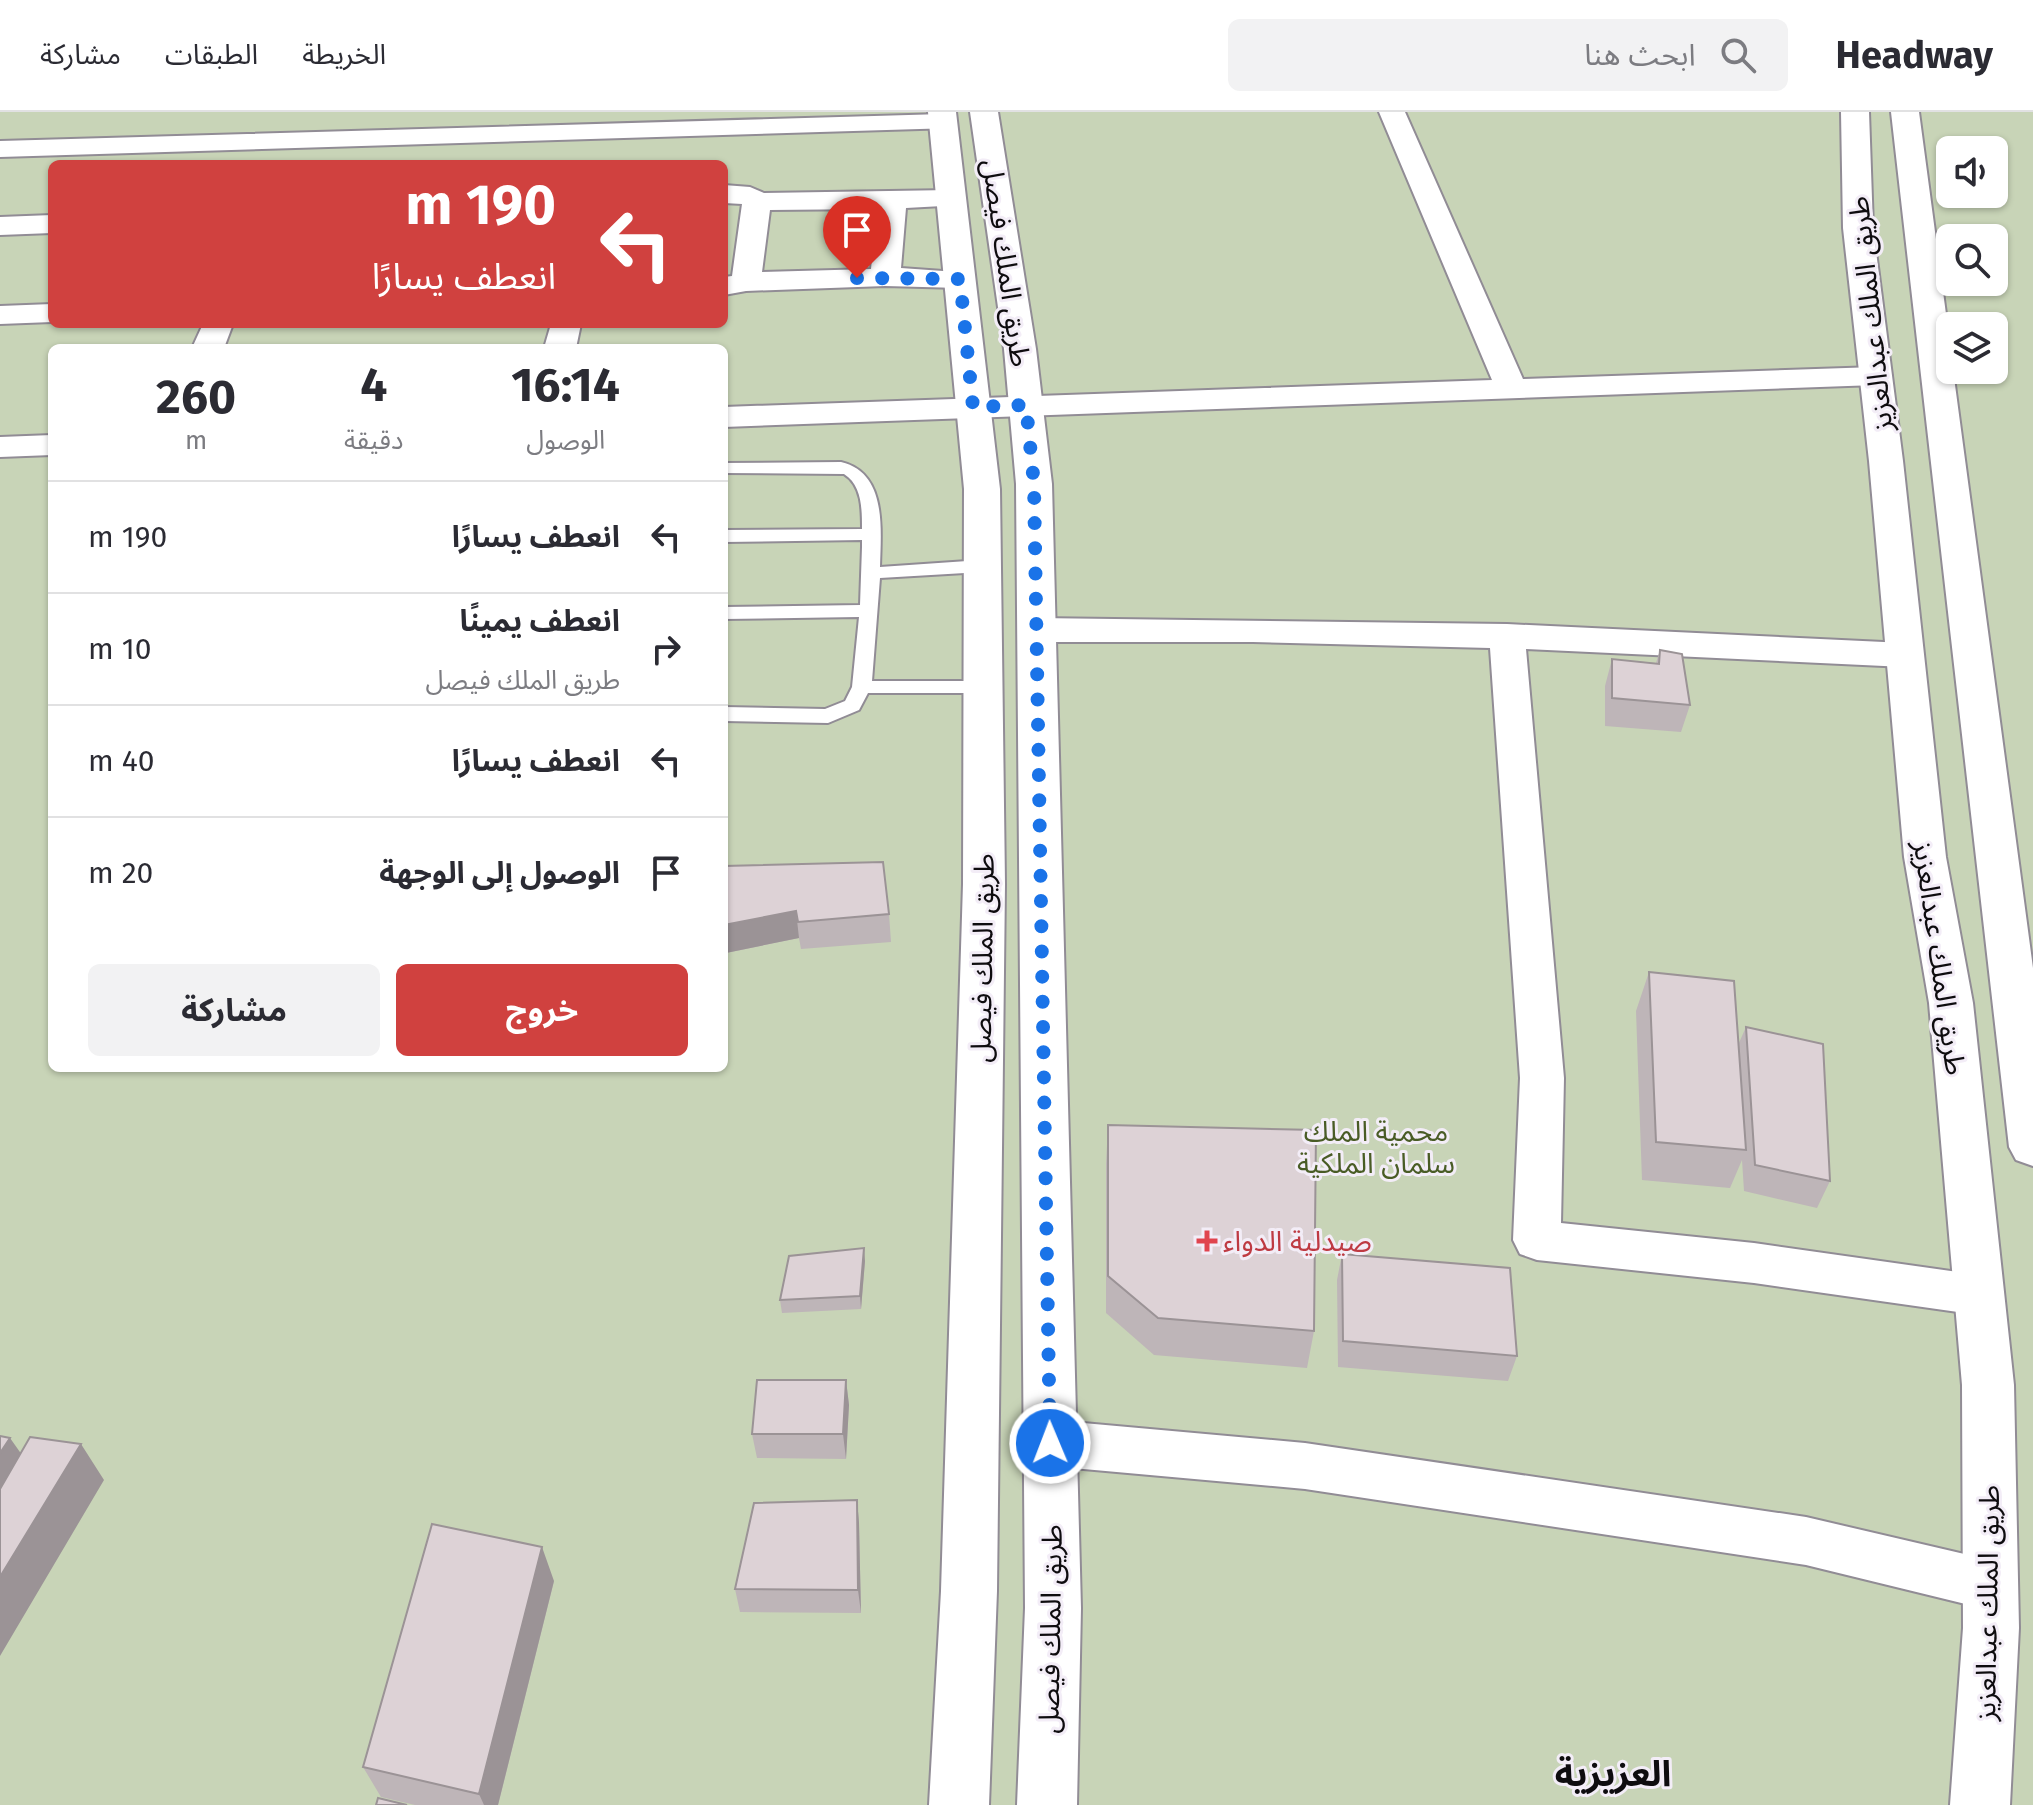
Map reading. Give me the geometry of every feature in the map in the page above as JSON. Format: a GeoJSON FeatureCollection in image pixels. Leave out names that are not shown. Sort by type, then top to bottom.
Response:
{"type":"FeatureCollection","features":[{"type":"Feature","properties":{"kind":"main road","name":"طريق الملك فيصل"},"geometry":{"type":"LineString","coordinates":[[984,112],[1026,405],[1034,484],[1053,1608],[1047,1805]]}},
{"type":"Feature","properties":{"kind":"main road","name":"طريق الملك عبدالعزيز"},"geometry":{"type":"LineString","coordinates":[[1855,112],[1858,228],[1925,857],[1951,1003],[1988,1385],[1990,1585],[1980,1805]]}},
{"type":"Feature","properties":{"kind":"main road","name":"طريق الملك عبدالعزيز"},"geometry":{"type":"LineString","coordinates":[[1905,112],[2033,1147]]}},
{"type":"Feature","properties":{"kind":"main road","name":"طريق الملك فيصل"},"geometry":{"type":"LineString","coordinates":[[942,117],[982,489],[984,687],[984,884],[969,1591],[959,1805]]}},
{"type":"Feature","properties":{"kind":"street"},"geometry":{"type":"LineString","coordinates":[[1392,112],[1511,388]]}},
{"type":"Feature","properties":{"kind":"street"},"geometry":{"type":"LineString","coordinates":[[0,149],[589,134],[942,117]]}},
{"type":"Feature","properties":{"kind":"street"},"geometry":{"type":"LineString","coordinates":[[584,160],[589,134]]}},
{"type":"Feature","properties":{"kind":"street"},"geometry":{"type":"LineString","coordinates":[[728,194],[750,196],[757,202],[951,199]]}},
{"type":"Feature","properties":{"kind":"street"},"geometry":{"type":"LineString","coordinates":[[885,277],[892,200]]}},
{"type":"Feature","properties":{"kind":"street"},"geometry":{"type":"LineString","coordinates":[[757,202],[735,284],[885,277],[960,279]]}},
{"type":"Feature","properties":{"kind":"street"},"geometry":{"type":"LineString","coordinates":[[0,226],[48,224]]}},
{"type":"Feature","properties":{"kind":"street"},"geometry":{"type":"LineString","coordinates":[[0,315],[48,313]]}},
{"type":"Feature","properties":{"kind":"street"},"geometry":{"type":"LineString","coordinates":[[728,417],[1876,376]]}},
{"type":"Feature","properties":{"kind":"street"},"geometry":{"type":"LineString","coordinates":[[0,447],[48,445]]}},
{"type":"Feature","properties":{"kind":"street"},"geometry":{"type":"LineString","coordinates":[[1036,630],[1234,628],[1507,636],[1905,655]]}},
{"type":"Feature","properties":{"kind":"street"},"geometry":{"type":"LineString","coordinates":[[1507,636],[1542,1078],[1537,1240],[1754,1263],[1979,1295]]}},
{"type":"Feature","properties":{"kind":"street"},"geometry":{"type":"LineString","coordinates":[[1050,1443],[1336,1471],[1806,1541],[1990,1585]]}},
{"type":"Feature","properties":{"kind":"lane"},"geometry":{"type":"LineString","coordinates":[[728,468],[841,467],[856,473],[864,482],[871,534],[862,687],[852,705],[828,716],[728,714]]}},
{"type":"Feature","properties":{"kind":"lane"},"geometry":{"type":"LineString","coordinates":[[728,536],[871,534]]}},
{"type":"Feature","properties":{"kind":"lane"},"geometry":{"type":"LineString","coordinates":[[869,573],[982,566]]}},
{"type":"Feature","properties":{"kind":"lane"},"geometry":{"type":"LineString","coordinates":[[728,613],[867,611]]}},
{"type":"Feature","properties":{"kind":"lane"},"geometry":{"type":"LineString","coordinates":[[862,687],[984,687]]}},
{"type":"Feature","properties":{"kind":"green space","name":"محمية الملك سلمان الملكية"},"geometry":{"type":"Polygon","coordinates":[[[0,112],[2033,112],[2033,1805],[0,1805],[0,112]]]}},
{"type":"Feature","properties":{"kind":"building"},"geometry":{"type":"Polygon","coordinates":[[[1660,650],[1682,654],[1690,705],[1612,698],[1612,659],[1659,664],[1660,650]]]}},
{"type":"Feature","properties":{"kind":"building"},"geometry":{"type":"Polygon","coordinates":[[[883,862],[889,914],[798,922],[796,911],[728,924],[728,866],[883,862]]]}},
{"type":"Feature","properties":{"kind":"building"},"geometry":{"type":"Polygon","coordinates":[[[1649,972],[1734,981],[1746,1150],[1656,1142],[1649,972]]]}},
{"type":"Feature","properties":{"kind":"building"},"geometry":{"type":"Polygon","coordinates":[[[1746,1027],[1823,1044],[1830,1181],[1755,1165],[1746,1027]]]}},
{"type":"Feature","properties":{"kind":"building","name":"صيدلية الدواء"},"geometry":{"type":"Polygon","coordinates":[[[1108,1125],[1316,1130],[1314,1331],[1158,1318],[1108,1276],[1108,1125]]]}},
{"type":"Feature","properties":{"kind":"building"},"geometry":{"type":"Polygon","coordinates":[[[864,1248],[860,1296],[780,1300],[789,1256],[864,1248]]]}},
{"type":"Feature","properties":{"kind":"building"},"geometry":{"type":"Polygon","coordinates":[[[1342,1254],[1510,1268],[1517,1356],[1343,1341],[1342,1254]]]}},
{"type":"Feature","properties":{"kind":"building"},"geometry":{"type":"Polygon","coordinates":[[[757,1380],[846,1380],[843,1434],[752,1434],[757,1380]]]}},
{"type":"Feature","properties":{"kind":"building"},"geometry":{"type":"Polygon","coordinates":[[[0,1436],[10,1438],[0,1453],[0,1436]]]}},
{"type":"Feature","properties":{"kind":"building"},"geometry":{"type":"Polygon","coordinates":[[[30,1437],[81,1444],[0,1577],[0,1489],[30,1437]]]}},
{"type":"Feature","properties":{"kind":"building"},"geometry":{"type":"Polygon","coordinates":[[[857,1500],[858,1590],[735,1589],[754,1503],[857,1500]]]}},
{"type":"Feature","properties":{"kind":"building"},"geometry":{"type":"Polygon","coordinates":[[[432,1524],[542,1547],[479,1794],[363,1767],[432,1524]]]}},
{"type":"Feature","properties":{"kind":"building"},"geometry":{"type":"Polygon","coordinates":[[[378,1798],[407,1805],[376,1805],[378,1798]]]}},
{"type":"Feature","properties":{"kind":"place","name":"صيدلية الدواء"},"geometry":{"type":"Point","coordinates":[1207,1241]}},
{"type":"Feature","properties":{"kind":"district","name":"العزيزية"},"geometry":{"type":"Point","coordinates":[1613,1773]}},
{"type":"Feature","properties":{"kind":"route"},"geometry":{"type":"LineString","coordinates":[[857,278],[960,279],[973,407],[1026,405],[1034,484],[1050,1443]]}}]}
